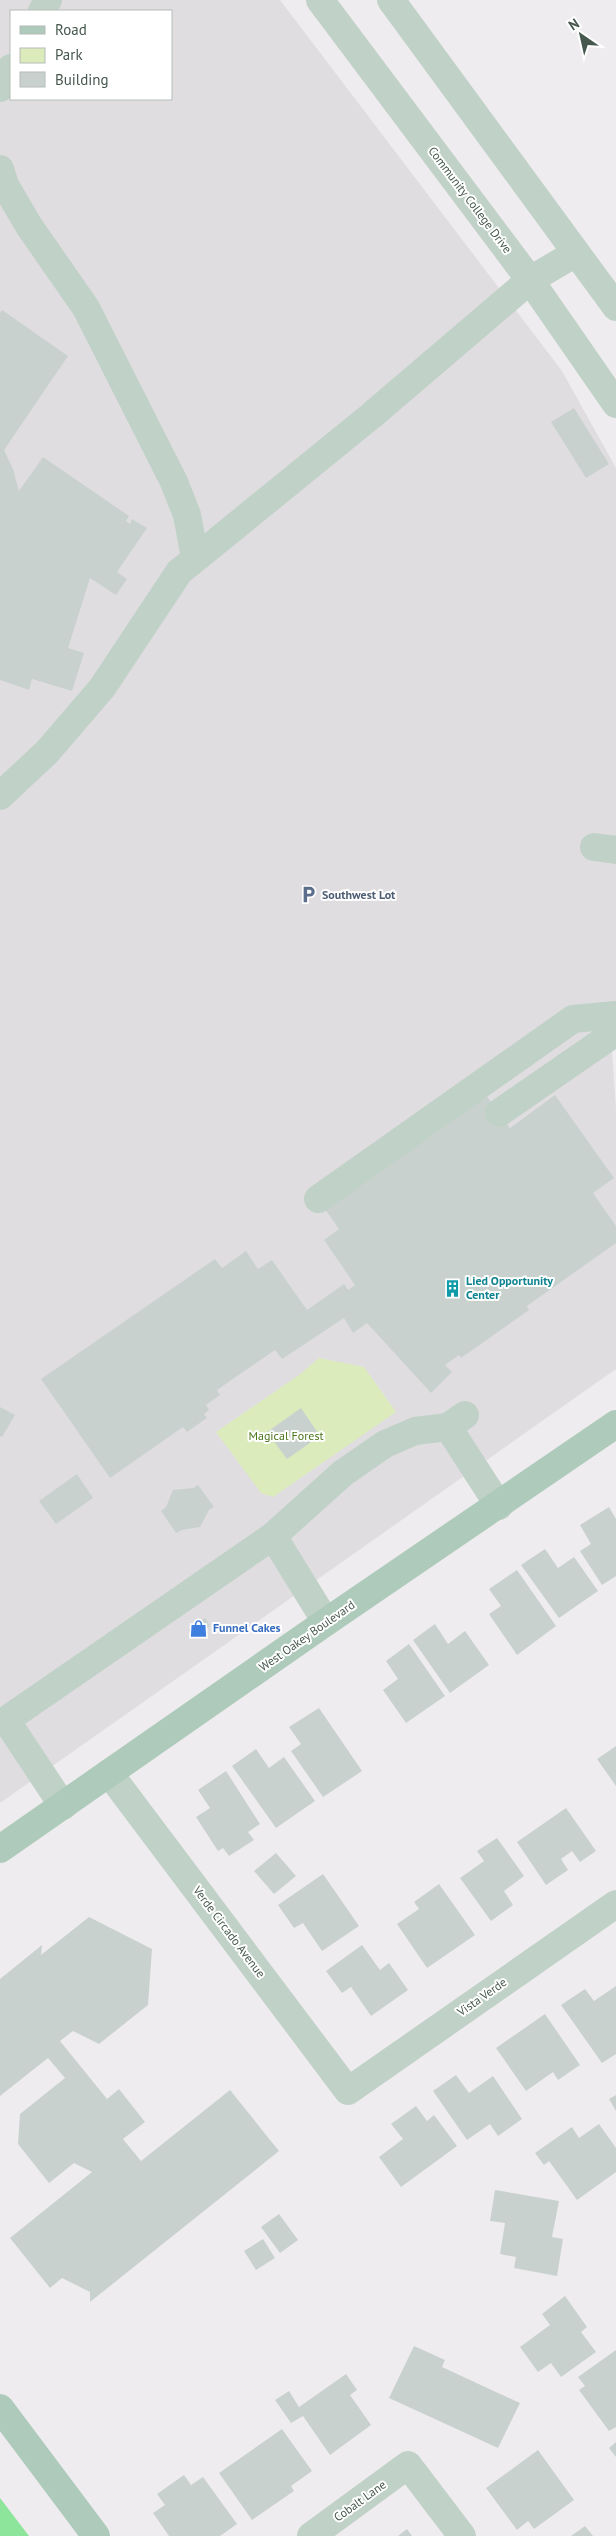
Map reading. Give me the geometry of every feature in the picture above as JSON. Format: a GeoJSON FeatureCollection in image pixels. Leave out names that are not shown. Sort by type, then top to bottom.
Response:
{"type":"FeatureCollection","features":[{"type":"Feature","properties":{"kind":"main road","name":"West Oakey Boulevard"},"geometry":{"type":"LineString","coordinates":[[0,1849],[326,1622],[499,1506],[616,1424]]}},
{"type":"Feature","properties":{"kind":"main road"},"geometry":{"type":"LineString","coordinates":[[0,2408],[96,2536]]}},
{"type":"Feature","properties":{"kind":"street","name":"Community College Drive"},"geometry":{"type":"LineString","coordinates":[[320,0],[530,280],[616,404]]}},
{"type":"Feature","properties":{"kind":"street"},"geometry":{"type":"LineString","coordinates":[[391,0],[616,307]]}},
{"type":"Feature","properties":{"kind":"street"},"geometry":{"type":"LineString","coordinates":[[0,88],[10,70]]}},
{"type":"Feature","properties":{"kind":"street"},"geometry":{"type":"LineString","coordinates":[[0,169],[5,185],[29,226],[86,308],[174,482],[187,516],[195,558]]}},
{"type":"Feature","properties":{"kind":"street"},"geometry":{"type":"LineString","coordinates":[[0,796],[47,752],[102,688],[180,572],[387,403],[530,280],[576,253]]}},
{"type":"Feature","properties":{"kind":"street"},"geometry":{"type":"LineString","coordinates":[[318,1199],[573,1019],[616,1015]]}},
{"type":"Feature","properties":{"kind":"street"},"geometry":{"type":"LineString","coordinates":[[499,1112],[616,1032]]}},
{"type":"Feature","properties":{"kind":"street"},"geometry":{"type":"LineString","coordinates":[[62,1806],[3,1719],[273,1536],[343,1474],[385,1444],[415,1431],[457,1421],[499,1506]]}},
{"type":"Feature","properties":{"kind":"street"},"geometry":{"type":"LineString","coordinates":[[273,1536],[326,1622]]}},
{"type":"Feature","properties":{"kind":"street","name":"Verde Circado Avenue"},"geometry":{"type":"LineString","coordinates":[[109,1773],[348,2090]]}},
{"type":"Feature","properties":{"kind":"street","name":"Vista Verde"},"geometry":{"type":"LineString","coordinates":[[348,2090],[616,1904]]}},
{"type":"Feature","properties":{"kind":"street","name":"Cobalt Lane"},"geometry":{"type":"LineString","coordinates":[[311,2536],[408,2466],[462,2536]]}},
{"type":"Feature","properties":{"kind":"shaded area"},"geometry":{"type":"Polygon","coordinates":[[[0,0],[280,0],[562,371],[616,468],[616,1015],[611,1035],[616,1109],[616,1369],[0,1803],[0,0]]]}},
{"type":"Feature","properties":{"kind":"shaded area"},"geometry":{"type":"Polygon","coordinates":[[[0,2498],[29,2536],[0,2536],[0,2498]]]}},
{"type":"Feature","properties":{"kind":"green space","name":"Magical Forest"},"geometry":{"type":"Polygon","coordinates":[[[319,1358],[364,1367],[396,1412],[273,1497],[261,1493],[216,1432],[299,1375],[319,1358]]]}},
{"type":"Feature","properties":{"kind":"building"},"geometry":{"type":"Polygon","coordinates":[[[2,310],[68,356],[4,450],[13,469],[19,491],[43,457],[129,516],[126,521],[130,524],[132,519],[147,528],[117,572],[127,579],[116,595],[90,578],[68,648],[84,653],[72,691],[32,679],[29,690],[0,680],[0,313],[2,310]]]}},
{"type":"Feature","properties":{"kind":"building"},"geometry":{"type":"Polygon","coordinates":[[[574,408],[609,464],[586,478],[551,422],[574,408]]]}},
{"type":"Feature","properties":{"kind":"building","name":"Lied Opportunity Center"},"geometry":{"type":"Polygon","coordinates":[[[486,1095],[510,1128],[555,1095],[614,1178],[593,1193],[616,1226],[616,1243],[527,1306],[529,1310],[461,1358],[459,1355],[445,1365],[452,1372],[431,1393],[367,1323],[353,1333],[344,1318],[282,1359],[275,1350],[217,1390],[220,1395],[206,1405],[209,1410],[204,1414],[207,1418],[187,1432],[183,1427],[110,1478],[41,1379],[215,1259],[222,1268],[246,1251],[258,1269],[272,1260],[307,1310],[344,1284],[348,1290],[355,1285],[324,1240],[339,1229],[325,1209],[486,1095]]]}},
{"type":"Feature","properties":{"kind":"building"},"geometry":{"type":"Polygon","coordinates":[[[0,1407],[15,1415],[2,1437],[0,1436],[0,1407]]]}},
{"type":"Feature","properties":{"kind":"building"},"geometry":{"type":"Polygon","coordinates":[[[301,1408],[320,1436],[287,1459],[267,1432],[301,1408]]]}},
{"type":"Feature","properties":{"kind":"building"},"geometry":{"type":"Polygon","coordinates":[[[77,1474],[93,1498],[56,1524],[39,1501],[77,1474]]]}},
{"type":"Feature","properties":{"kind":"building"},"geometry":{"type":"Polygon","coordinates":[[[198,1485],[214,1507],[209,1510],[200,1527],[176,1533],[161,1511],[166,1507],[173,1490],[193,1488],[198,1485]]]}},
{"type":"Feature","properties":{"kind":"building"},"geometry":{"type":"Polygon","coordinates":[[[609,1507],[616,1519],[616,1576],[602,1585],[580,1551],[591,1544],[580,1525],[609,1507]]]}},
{"type":"Feature","properties":{"kind":"building"},"geometry":{"type":"Polygon","coordinates":[[[545,1549],[558,1568],[574,1557],[598,1591],[559,1618],[521,1565],[545,1549]]]}},
{"type":"Feature","properties":{"kind":"building"},"geometry":{"type":"Polygon","coordinates":[[[517,1570],[556,1626],[517,1655],[489,1614],[501,1606],[489,1589],[517,1570]]]}},
{"type":"Feature","properties":{"kind":"building","name":"Funnel Cakes"},"geometry":{"type":"Polygon","coordinates":[[[205,1618],[210,1626],[193,1637],[188,1630],[205,1618]]]}},
{"type":"Feature","properties":{"kind":"building"},"geometry":{"type":"Polygon","coordinates":[[[435,1624],[448,1644],[465,1631],[489,1665],[450,1693],[413,1640],[435,1624]]]}},
{"type":"Feature","properties":{"kind":"building"},"geometry":{"type":"Polygon","coordinates":[[[409,1644],[445,1696],[406,1723],[383,1690],[398,1679],[386,1661],[409,1644]]]}},
{"type":"Feature","properties":{"kind":"building"},"geometry":{"type":"Polygon","coordinates":[[[319,1708],[362,1771],[323,1797],[291,1751],[301,1744],[289,1727],[319,1708]]]}},
{"type":"Feature","properties":{"kind":"building"},"geometry":{"type":"Polygon","coordinates":[[[616,1746],[616,1786],[597,1759],[616,1746]]]}},
{"type":"Feature","properties":{"kind":"building"},"geometry":{"type":"Polygon","coordinates":[[[256,1749],[269,1768],[284,1757],[315,1801],[276,1828],[232,1766],[256,1749]]]}},
{"type":"Feature","properties":{"kind":"building"},"geometry":{"type":"Polygon","coordinates":[[[226,1771],[260,1824],[248,1832],[254,1840],[229,1856],[223,1848],[218,1851],[196,1817],[210,1808],[198,1790],[226,1771]]]}},
{"type":"Feature","properties":{"kind":"building"},"geometry":{"type":"Polygon","coordinates":[[[566,1808],[596,1851],[580,1862],[572,1851],[561,1859],[568,1870],[546,1885],[517,1842],[566,1808]]]}},
{"type":"Feature","properties":{"kind":"building"},"geometry":{"type":"Polygon","coordinates":[[[497,1838],[524,1876],[504,1891],[513,1905],[491,1921],[460,1878],[484,1861],[477,1851],[497,1838]]]}},
{"type":"Feature","properties":{"kind":"building"},"geometry":{"type":"Polygon","coordinates":[[[276,1853],[296,1876],[274,1894],[254,1871],[276,1853]]]}},
{"type":"Feature","properties":{"kind":"building"},"geometry":{"type":"Polygon","coordinates":[[[323,1874],[359,1926],[322,1951],[303,1923],[294,1928],[278,1905],[323,1874]]]}},
{"type":"Feature","properties":{"kind":"building"},"geometry":{"type":"Polygon","coordinates":[[[439,1884],[475,1935],[427,1968],[397,1924],[419,1909],[414,1902],[439,1884]]]}},
{"type":"Feature","properties":{"kind":"building"},"geometry":{"type":"Polygon","coordinates":[[[89,1917],[152,1949],[148,2005],[99,2044],[73,2031],[60,2041],[107,2099],[119,2089],[145,2122],[123,2139],[141,2161],[230,2090],[279,2151],[90,2302],[90,2292],[62,2278],[50,2288],[10,2238],[92,2172],[74,2163],[49,2183],[18,2144],[20,2114],[65,2078],[48,2058],[0,2096],[0,1979],[42,1945],[41,1955],[89,1917]]]}},
{"type":"Feature","properties":{"kind":"building"},"geometry":{"type":"Polygon","coordinates":[[[362,1945],[380,1970],[389,1963],[408,1990],[371,2016],[351,1987],[342,1993],[326,1971],[362,1945]]]}},
{"type":"Feature","properties":{"kind":"building"},"geometry":{"type":"Polygon","coordinates":[[[616,1986],[616,2054],[602,2063],[561,2005],[585,1989],[594,2001],[616,1986]]]}},
{"type":"Feature","properties":{"kind":"building"},"geometry":{"type":"Polygon","coordinates":[[[545,2014],[580,2065],[558,2080],[553,2072],[526,2091],[496,2048],[545,2014]]]}},
{"type":"Feature","properties":{"kind":"building"},"geometry":{"type":"Polygon","coordinates":[[[456,2075],[469,2093],[493,2076],[522,2119],[498,2136],[490,2124],[467,2140],[433,2091],[456,2075]]]}},
{"type":"Feature","properties":{"kind":"building"},"geometry":{"type":"Polygon","coordinates":[[[616,2095],[616,2111],[609,2099],[616,2095]]]}},
{"type":"Feature","properties":{"kind":"building"},"geometry":{"type":"Polygon","coordinates":[[[416,2106],[427,2121],[434,2115],[457,2146],[401,2187],[379,2157],[403,2139],[391,2124],[416,2106]]]}},
{"type":"Feature","properties":{"kind":"building"},"geometry":{"type":"Polygon","coordinates":[[[599,2124],[616,2148],[616,2172],[577,2200],[549,2161],[544,2165],[535,2153],[572,2127],[579,2138],[599,2124]]]}},
{"type":"Feature","properties":{"kind":"building"},"geometry":{"type":"Polygon","coordinates":[[[495,2190],[559,2201],[552,2237],[563,2239],[557,2276],[514,2268],[516,2257],[500,2254],[505,2223],[490,2221],[495,2190]]]}},
{"type":"Feature","properties":{"kind":"building"},"geometry":{"type":"Polygon","coordinates":[[[279,2214],[298,2240],[280,2253],[261,2227],[279,2214]]]}},
{"type":"Feature","properties":{"kind":"building"},"geometry":{"type":"Polygon","coordinates":[[[263,2239],[275,2258],[256,2270],[244,2251],[263,2239]]]}},
{"type":"Feature","properties":{"kind":"building"},"geometry":{"type":"Polygon","coordinates":[[[565,2296],[587,2327],[581,2332],[596,2352],[561,2377],[551,2363],[538,2372],[520,2347],[550,2325],[542,2314],[565,2296]]]}},
{"type":"Feature","properties":{"kind":"building"},"geometry":{"type":"Polygon","coordinates":[[[414,2346],[445,2360],[442,2367],[520,2403],[498,2448],[389,2398],[414,2346]]]}},
{"type":"Feature","properties":{"kind":"building"},"geometry":{"type":"Polygon","coordinates":[[[616,2350],[616,2427],[609,2431],[579,2390],[585,2386],[578,2377],[616,2350]]]}},
{"type":"Feature","properties":{"kind":"building"},"geometry":{"type":"Polygon","coordinates":[[[346,2374],[357,2390],[350,2395],[371,2425],[330,2455],[303,2416],[291,2423],[275,2400],[289,2391],[299,2407],[346,2374]]]}},
{"type":"Feature","properties":{"kind":"building"},"geometry":{"type":"Polygon","coordinates":[[[282,2429],[312,2471],[291,2486],[294,2491],[252,2520],[219,2473],[282,2429]]]}},
{"type":"Feature","properties":{"kind":"building"},"geometry":{"type":"Polygon","coordinates":[[[616,2442],[616,2457],[609,2448],[616,2442]]]}},
{"type":"Feature","properties":{"kind":"building"},"geometry":{"type":"Polygon","coordinates":[[[538,2450],[574,2500],[534,2529],[528,2521],[517,2530],[486,2488],[538,2450]]]}},
{"type":"Feature","properties":{"kind":"building"},"geometry":{"type":"Polygon","coordinates":[[[184,2475],[191,2485],[203,2477],[237,2524],[220,2536],[169,2536],[153,2513],[165,2505],[157,2494],[184,2475]]]}},
{"type":"Feature","properties":{"kind":"building"},"geometry":{"type":"Polygon","coordinates":[[[585,2526],[593,2536],[571,2536],[585,2526]]]}},
{"type":"Feature","properties":{"kind":"building"},"geometry":{"type":"Polygon","coordinates":[[[407,2529],[412,2536],[398,2536],[407,2529]]]}},
{"type":"Feature","properties":{"kind":"place","name":"Southwest Lot"},"geometry":{"type":"Point","coordinates":[308,895]}},
{"type":"Feature","properties":{"kind":"place","name":"Lied Opportunity Center"},"geometry":{"type":"Point","coordinates":[452,1288]}},
{"type":"Feature","properties":{"kind":"place","name":"Funnel Cakes"},"geometry":{"type":"Point","coordinates":[199,1628]}}]}
